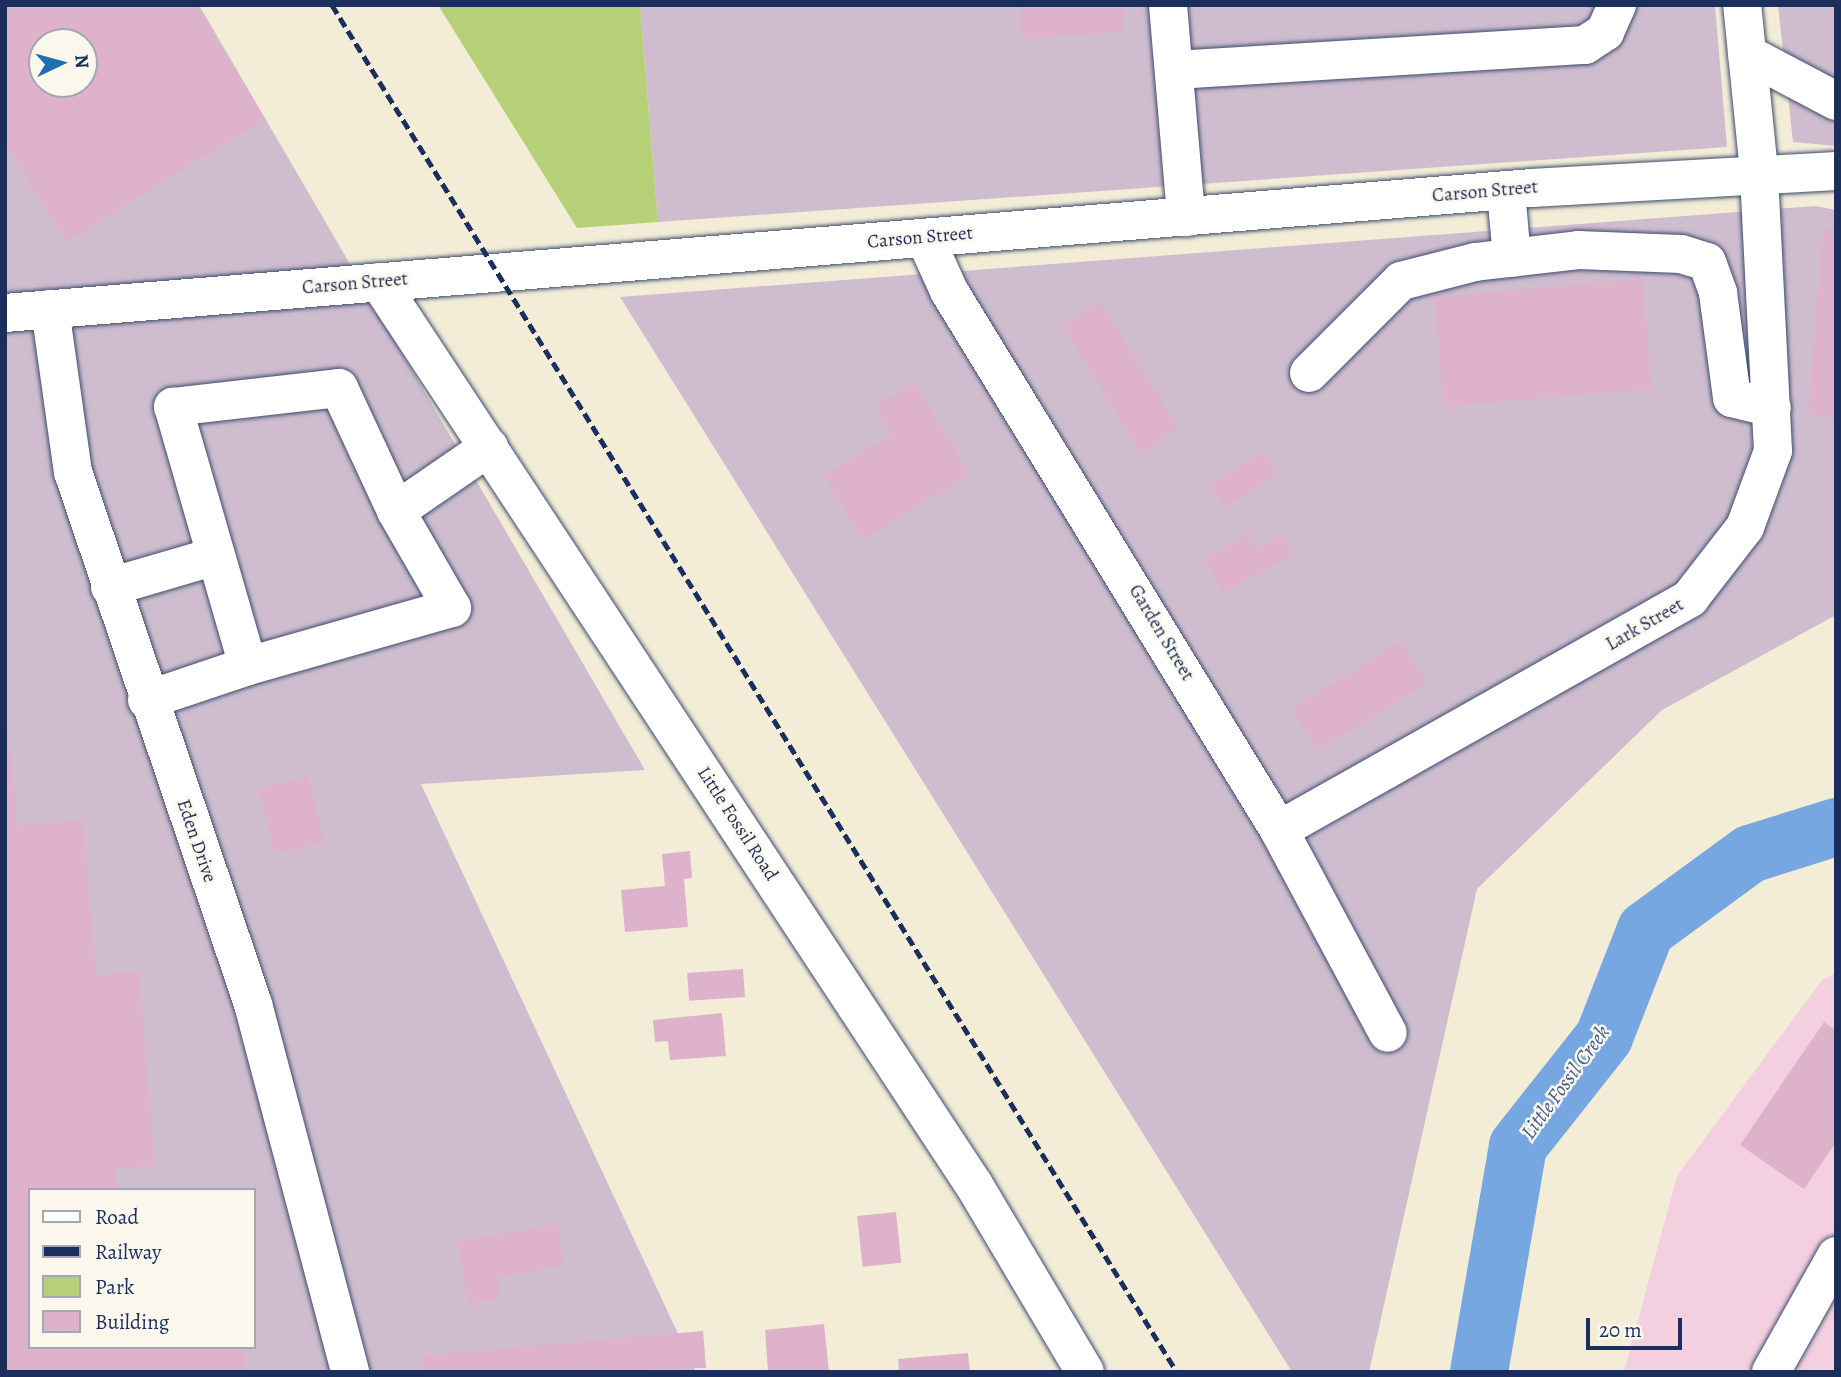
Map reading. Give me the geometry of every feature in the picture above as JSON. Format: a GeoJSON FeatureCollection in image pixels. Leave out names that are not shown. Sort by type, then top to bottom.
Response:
{"type":"FeatureCollection","features":[{"type":"Feature","properties":{"kind":"street"},"geometry":{"type":"LineString","coordinates":[[1168,5],[1186,217]]}},
{"type":"Feature","properties":{"kind":"street"},"geometry":{"type":"LineString","coordinates":[[1175,70],[1585,45],[1605,32],[1617,5]]}},
{"type":"Feature","properties":{"kind":"street","name":"Lark Street"},"geometry":{"type":"LineString","coordinates":[[1279,830],[1690,598],[1731,548],[1759,496],[1773,451],[1759,171],[1742,5]]}},
{"type":"Feature","properties":{"kind":"street"},"geometry":{"type":"LineString","coordinates":[[1747,54],[1836,101]]}},
{"type":"Feature","properties":{"kind":"street","name":"Carson Street"},"geometry":{"type":"LineString","coordinates":[[5,313],[1759,171],[1836,171]]}},
{"type":"Feature","properties":{"kind":"street"},"geometry":{"type":"LineString","coordinates":[[1506,191],[1513,258]]}},
{"type":"Feature","properties":{"kind":"street","name":"Garden Street"},"geometry":{"type":"LineString","coordinates":[[925,238],[948,291],[1279,830],[1388,1033]]}},
{"type":"Feature","properties":{"kind":"street"},"geometry":{"type":"LineString","coordinates":[[1309,373],[1401,281],[1513,258],[1578,250],[1681,254],[1707,262],[1718,293],[1732,398],[1772,408]]}},
{"type":"Feature","properties":{"kind":"street","name":"Little Fossil Road"},"geometry":{"type":"LineString","coordinates":[[379,282],[974,1185],[1085,1372]]}},
{"type":"Feature","properties":{"kind":"street","name":"Eden Drive"},"geometry":{"type":"LineString","coordinates":[[50,309],[73,472],[147,700],[253,1004],[350,1372]]}},
{"type":"Feature","properties":{"kind":"street"},"geometry":{"type":"LineString","coordinates":[[147,700],[248,667],[452,608],[396,511],[339,388],[173,407],[248,667]]}},
{"type":"Feature","properties":{"kind":"street"},"geometry":{"type":"LineString","coordinates":[[396,511],[489,447]]}},
{"type":"Feature","properties":{"kind":"street"},"geometry":{"type":"LineString","coordinates":[[110,587],[216,556]]}},
{"type":"Feature","properties":{"kind":"street"},"geometry":{"type":"LineString","coordinates":[[1772,1372],[1836,1256]]}},
{"type":"Feature","properties":{"kind":"shaded area"},"geometry":{"type":"Polygon","coordinates":[[[5,5],[199,5],[645,770],[421,784],[696,1372],[5,1372],[5,5]]]}},
{"type":"Feature","properties":{"kind":"shaded area"},"geometry":{"type":"Polygon","coordinates":[[[640,5],[1715,5],[1727,147],[658,222],[640,5]]]}},
{"type":"Feature","properties":{"kind":"shaded area"},"geometry":{"type":"Polygon","coordinates":[[[1778,5],[1836,5],[1836,146],[1793,142],[1778,5]]]}},
{"type":"Feature","properties":{"kind":"shaded area"},"geometry":{"type":"Polygon","coordinates":[[[1815,206],[1836,210],[1836,615],[1662,710],[1477,889],[1369,1372],[1292,1372],[620,297],[1815,206]]]}},
{"type":"Feature","properties":{"kind":"shaded area"},"geometry":{"type":"Polygon","coordinates":[[[1836,973],[1836,1372],[1624,1372],[1677,1176],[1822,980],[1836,973]]]}},
{"type":"Feature","properties":{"kind":"green space"},"geometry":{"type":"Polygon","coordinates":[[[438,5],[640,5],[658,222],[577,228],[438,5]]]}},
{"type":"Feature","properties":{"kind":"building"},"geometry":{"type":"Polygon","coordinates":[[[5,5],[196,5],[265,119],[66,242],[5,142],[5,5]]]}},
{"type":"Feature","properties":{"kind":"building"},"geometry":{"type":"Polygon","coordinates":[[[1020,5],[1122,5],[1124,32],[1022,39],[1020,5]]]}},
{"type":"Feature","properties":{"kind":"building"},"geometry":{"type":"Polygon","coordinates":[[[1823,229],[1836,230],[1836,417],[1808,414],[1823,229]]]}},
{"type":"Feature","properties":{"kind":"building"},"geometry":{"type":"Polygon","coordinates":[[[1642,279],[1652,389],[1443,407],[1434,297],[1642,279]]]}},
{"type":"Feature","properties":{"kind":"building"},"geometry":{"type":"Polygon","coordinates":[[[1100,302],[1179,428],[1141,452],[1062,326],[1100,302]]]}},
{"type":"Feature","properties":{"kind":"building"},"geometry":{"type":"Polygon","coordinates":[[[914,382],[970,474],[863,540],[824,476],[892,434],[875,407],[914,382]]]}},
{"type":"Feature","properties":{"kind":"building"},"geometry":{"type":"Polygon","coordinates":[[[1264,452],[1278,475],[1224,508],[1210,484],[1264,452]]]}},
{"type":"Feature","properties":{"kind":"building"},"geometry":{"type":"Polygon","coordinates":[[[1283,534],[1294,555],[1223,593],[1204,558],[1248,535],[1255,549],[1283,534]]]}},
{"type":"Feature","properties":{"kind":"building"},"geometry":{"type":"Polygon","coordinates":[[[1401,641],[1427,683],[1318,751],[1292,709],[1401,641]]]}},
{"type":"Feature","properties":{"kind":"building"},"geometry":{"type":"Polygon","coordinates":[[[5,701],[18,826],[83,820],[96,975],[139,971],[155,1165],[115,1169],[117,1188],[28,1188],[28,1349],[244,1349],[246,1372],[5,1372],[5,701]]]}},
{"type":"Feature","properties":{"kind":"building"},"geometry":{"type":"Polygon","coordinates":[[[308,776],[324,842],[275,854],[259,788],[308,776]]]}},
{"type":"Feature","properties":{"kind":"building"},"geometry":{"type":"Polygon","coordinates":[[[690,851],[692,878],[684,879],[688,927],[625,932],[621,890],[665,886],[662,854],[690,851]]]}},
{"type":"Feature","properties":{"kind":"building"},"geometry":{"type":"Polygon","coordinates":[[[743,969],[745,997],[689,1001],[687,973],[743,969]]]}},
{"type":"Feature","properties":{"kind":"building"},"geometry":{"type":"Polygon","coordinates":[[[722,1013],[726,1056],[670,1060],[668,1041],[655,1042],[653,1020],[722,1013]]]}},
{"type":"Feature","properties":{"kind":"building"},"geometry":{"type":"Polygon","coordinates":[[[1824,1022],[1836,1031],[1836,1142],[1804,1189],[1740,1145],[1824,1022]]]}},
{"type":"Feature","properties":{"kind":"building"},"geometry":{"type":"Polygon","coordinates":[[[896,1212],[901,1263],[863,1267],[857,1216],[896,1212]]]}},
{"type":"Feature","properties":{"kind":"building"},"geometry":{"type":"Polygon","coordinates":[[[557,1224],[564,1266],[498,1277],[501,1298],[468,1304],[457,1241],[557,1224]]]}},
{"type":"Feature","properties":{"kind":"building"},"geometry":{"type":"Polygon","coordinates":[[[824,1324],[829,1372],[768,1372],[765,1330],[824,1324]]]}},
{"type":"Feature","properties":{"kind":"building"},"geometry":{"type":"Polygon","coordinates":[[[703,1331],[706,1368],[423,1372],[421,1356],[703,1331]]]}},
{"type":"Feature","properties":{"kind":"building"},"geometry":{"type":"Polygon","coordinates":[[[968,1353],[970,1372],[899,1372],[898,1359],[968,1353]]]}},
{"type":"Feature","properties":{"kind":"waterway","name":"Little Fossil Creek"},"geometry":{"type":"LineString","coordinates":[[1479,1372],[1518,1146],[1604,1037],[1646,930],[1750,854],[1836,827]]}},
{"type":"Feature","properties":{"kind":"railway"},"geometry":{"type":"LineString","coordinates":[[332,5],[1177,1372]]}}]}
